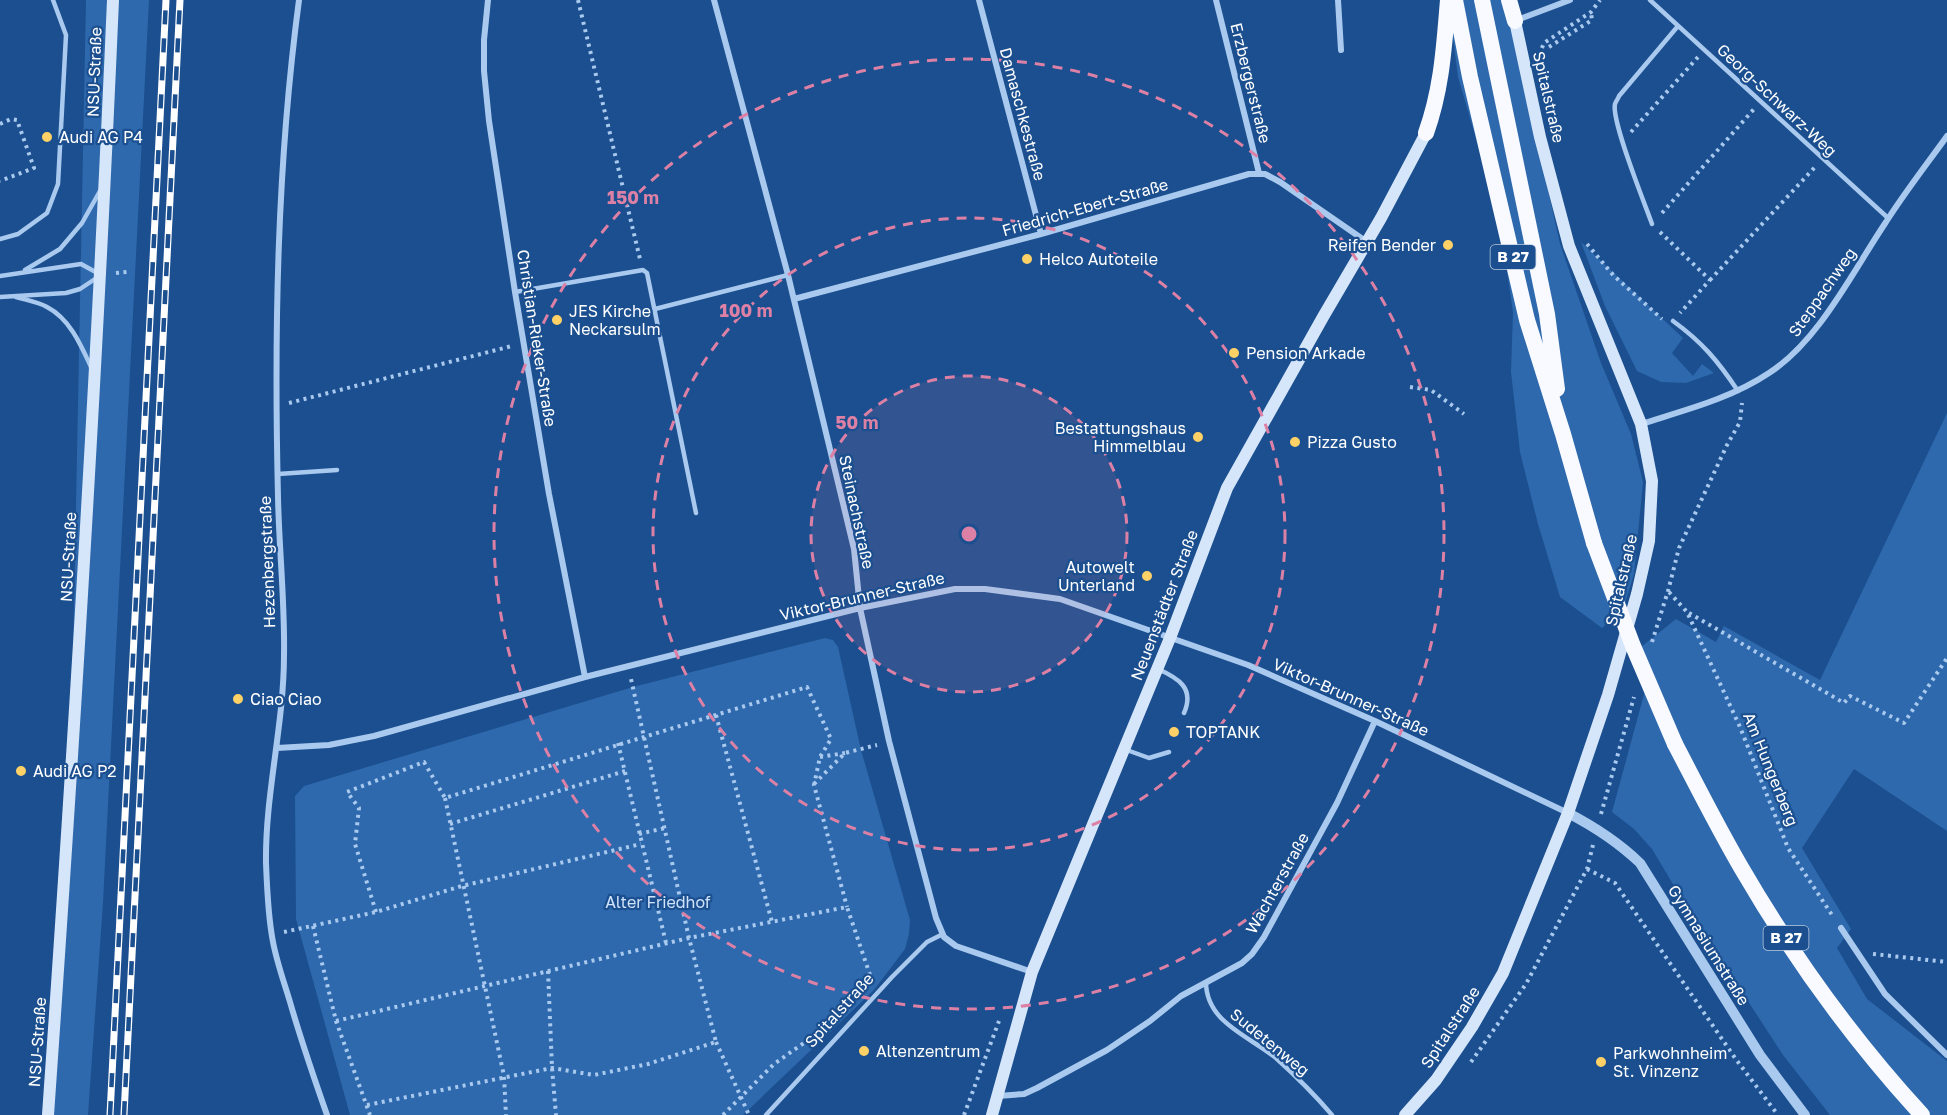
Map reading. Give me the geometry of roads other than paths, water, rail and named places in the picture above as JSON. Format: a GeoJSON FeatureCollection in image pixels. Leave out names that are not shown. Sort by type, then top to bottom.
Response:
{"type":"FeatureCollection","features":[{"type":"Feature","properties":{"kind":"highway"},"geometry":{"type":"LineString","coordinates":[[1426,133],[1440,87],[1448,0]]}},
{"type":"Feature","properties":{"kind":"highway","name":"B 27"},"geometry":{"type":"LineString","coordinates":[[1455,0],[1470,77],[1527,320],[1594,543],[1633,646],[1675,744],[1742,869],[1813,978],[1867,1049],[1922,1115]]}},
{"type":"Feature","properties":{"kind":"highway","name":"B 27"},"geometry":{"type":"LineString","coordinates":[[1482,0],[1547,314],[1563,434]]}},
{"type":"Feature","properties":{"kind":"highway"},"geometry":{"type":"LineString","coordinates":[[1509,0],[1515,21]]}},
{"type":"Feature","properties":{"kind":"main road","name":"NSU-Straße"},"geometry":{"type":"LineString","coordinates":[[48,1115],[70,801],[101,275],[113,0]]}},
{"type":"Feature","properties":{"kind":"main road","name":"Spitalstraße"},"geometry":{"type":"LineString","coordinates":[[1405,1115],[1436,1080],[1472,1027],[1503,973],[1568,813],[1608,695],[1637,594],[1649,541],[1652,481],[1641,424],[1569,246],[1540,137],[1515,21]]}},
{"type":"Feature","properties":{"kind":"main road","name":"Neuenstädter Straße"},"geometry":{"type":"LineString","coordinates":[[992,1115],[1032,972],[1158,669],[1227,488],[1381,219],[1426,133]]}},
{"type":"Feature","properties":{"kind":"street","name":"Hezenbergstraße"},"geometry":{"type":"LineString","coordinates":[[299,0],[281,172],[276,332],[284,654],[283,696],[271,793],[266,861],[272,934],[278,965],[327,1115]]}},
{"type":"Feature","properties":{"kind":"street","name":"Christian-Rieker-Straße"},"geometry":{"type":"LineString","coordinates":[[488,0],[484,71],[489,122],[549,494],[585,677]]}},
{"type":"Feature","properties":{"kind":"street","name":"Steinachstraße"},"geometry":{"type":"LineString","coordinates":[[714,0],[794,299],[854,549],[860,608],[890,741],[936,918],[943,934]]}},
{"type":"Feature","properties":{"kind":"street","name":"Damaschkestraße"},"geometry":{"type":"LineString","coordinates":[[979,0],[1041,234]]}},
{"type":"Feature","properties":{"kind":"street","name":"Erzbergerstraße"},"geometry":{"type":"LineString","coordinates":[[1216,0],[1259,173]]}},
{"type":"Feature","properties":{"kind":"street"},"geometry":{"type":"LineString","coordinates":[[1338,0],[1341,50]]}},
{"type":"Feature","properties":{"kind":"street"},"geometry":{"type":"LineString","coordinates":[[1515,21],[1570,0]]}},
{"type":"Feature","properties":{"kind":"street","name":"Steppachweg"},"geometry":{"type":"LineString","coordinates":[[1641,424],[1738,391],[1772,372],[1795,352],[1822,321],[1888,218],[1947,136]]}},
{"type":"Feature","properties":{"kind":"street","name":"Friedrich-Ebert-Straße"},"geometry":{"type":"LineString","coordinates":[[794,299],[1041,234],[1259,173]]}},
{"type":"Feature","properties":{"kind":"street"},"geometry":{"type":"LineString","coordinates":[[1259,173],[1280,182],[1366,242]]}},
{"type":"Feature","properties":{"kind":"street","name":"Viktor-Brunner-Straße"},"geometry":{"type":"LineString","coordinates":[[277,748],[329,745],[374,736],[585,677],[860,608],[955,589],[992,589],[1060,599],[1248,665],[1375,721],[1568,813]]}},
{"type":"Feature","properties":{"kind":"street","name":"Wachterstraße"},"geometry":{"type":"LineString","coordinates":[[998,1096],[1024,1094],[1107,1050],[1150,1022],[1181,996],[1242,963],[1252,954],[1264,937],[1337,803],[1375,721]]}},
{"type":"Feature","properties":{"kind":"street","name":"Gymnasiumstraße"},"geometry":{"type":"LineString","coordinates":[[1568,813],[1598,828],[1640,863],[1760,1055],[1805,1115]]}},
{"type":"Feature","properties":{"kind":"street"},"geometry":{"type":"LineString","coordinates":[[1841,928],[1885,994],[1947,1055]]}},
{"type":"Feature","properties":{"kind":"street"},"geometry":{"type":"LineString","coordinates":[[943,934],[956,946],[1032,972]]}},
{"type":"Feature","properties":{"kind":"lane"},"geometry":{"type":"LineString","coordinates":[[0,239],[18,234],[47,213],[58,184],[66,35],[52,0]]}},
{"type":"Feature","properties":{"kind":"lane","name":"Georg-Schwarz-Weg"},"geometry":{"type":"LineString","coordinates":[[1650,0],[1888,218]]}},
{"type":"Feature","properties":{"kind":"lane"},"geometry":{"type":"LineString","coordinates":[[1652,224],[1622,141],[1615,104],[1678,26]]}},
{"type":"Feature","properties":{"kind":"lane"},"geometry":{"type":"LineString","coordinates":[[20,273],[60,249],[82,224],[105,181]]}},
{"type":"Feature","properties":{"kind":"lane"},"geometry":{"type":"LineString","coordinates":[[0,276],[81,264],[101,275],[80,289],[66,293],[0,297]]}},
{"type":"Feature","properties":{"kind":"lane"},"geometry":{"type":"LineString","coordinates":[[515,292],[643,270],[647,273],[696,513]]}},
{"type":"Feature","properties":{"kind":"lane"},"geometry":{"type":"LineString","coordinates":[[655,309],[788,275]]}},
{"type":"Feature","properties":{"kind":"lane"},"geometry":{"type":"LineString","coordinates":[[13,297],[47,307],[65,322],[80,342],[95,376]]}},
{"type":"Feature","properties":{"kind":"lane"},"geometry":{"type":"LineString","coordinates":[[1673,321],[1697,338],[1722,366],[1738,391]]}},
{"type":"Feature","properties":{"kind":"lane"},"geometry":{"type":"LineString","coordinates":[[278,474],[337,470]]}},
{"type":"Feature","properties":{"kind":"lane"},"geometry":{"type":"LineString","coordinates":[[1158,669],[1179,679],[1186,691],[1187,706],[1184,713]]}},
{"type":"Feature","properties":{"kind":"lane"},"geometry":{"type":"LineString","coordinates":[[1124,749],[1149,758],[1169,752]]}},
{"type":"Feature","properties":{"kind":"lane","name":"Spitalstraße"},"geometry":{"type":"LineString","coordinates":[[766,1115],[892,977],[927,942],[943,934]]}},
{"type":"Feature","properties":{"kind":"lane","name":"Sudetenweg"},"geometry":{"type":"LineString","coordinates":[[1206,981],[1206,993],[1213,1010],[1230,1027],[1275,1057],[1308,1088],[1332,1115]]}},
{"type":"Feature","properties":{"kind":"railway"},"geometry":{"type":"LineString","coordinates":[[110,1115],[166,0]]}},
{"type":"Feature","properties":{"kind":"railway"},"geometry":{"type":"LineString","coordinates":[[124,1115],[180,0]]}},
{"type":"Feature","properties":{"kind":"place","name":"Audi AG P4"},"geometry":{"type":"Point","coordinates":[47,137]}},
{"type":"Feature","properties":{"kind":"place","name":"Reifen Bender"},"geometry":{"type":"Point","coordinates":[1448,245]}},
{"type":"Feature","properties":{"kind":"place","name":"Helco Autoteile"},"geometry":{"type":"Point","coordinates":[1027,259]}},
{"type":"Feature","properties":{"kind":"place","name":"JES Kirche Neckarsulm"},"geometry":{"type":"Point","coordinates":[557,320]}},
{"type":"Feature","properties":{"kind":"place","name":"Pension Arkade"},"geometry":{"type":"Point","coordinates":[1234,353]}},
{"type":"Feature","properties":{"kind":"place","name":"Bestattungshaus Himmelblau"},"geometry":{"type":"Point","coordinates":[1198,437]}},
{"type":"Feature","properties":{"kind":"place","name":"Pizza Gusto"},"geometry":{"type":"Point","coordinates":[1295,442]}},
{"type":"Feature","properties":{"kind":"place","name":"Autowelt Unterland"},"geometry":{"type":"Point","coordinates":[1147,576]}},
{"type":"Feature","properties":{"kind":"place","name":"Ciao Ciao"},"geometry":{"type":"Point","coordinates":[238,699]}},
{"type":"Feature","properties":{"kind":"place","name":"TOPTANK"},"geometry":{"type":"Point","coordinates":[1174,732]}},
{"type":"Feature","properties":{"kind":"place","name":"Audi AG P2"},"geometry":{"type":"Point","coordinates":[21,771]}},
{"type":"Feature","properties":{"kind":"place","name":"Altenzentrum"},"geometry":{"type":"Point","coordinates":[864,1051]}},
{"type":"Feature","properties":{"kind":"place","name":"Parkwohnheim St. Vinzenz"},"geometry":{"type":"Point","coordinates":[1601,1062]}},
{"type":"Feature","properties":{"kind":"park label","name":"Alter Friedhof"},"geometry":{"type":"Point","coordinates":[658,902]}}]}
